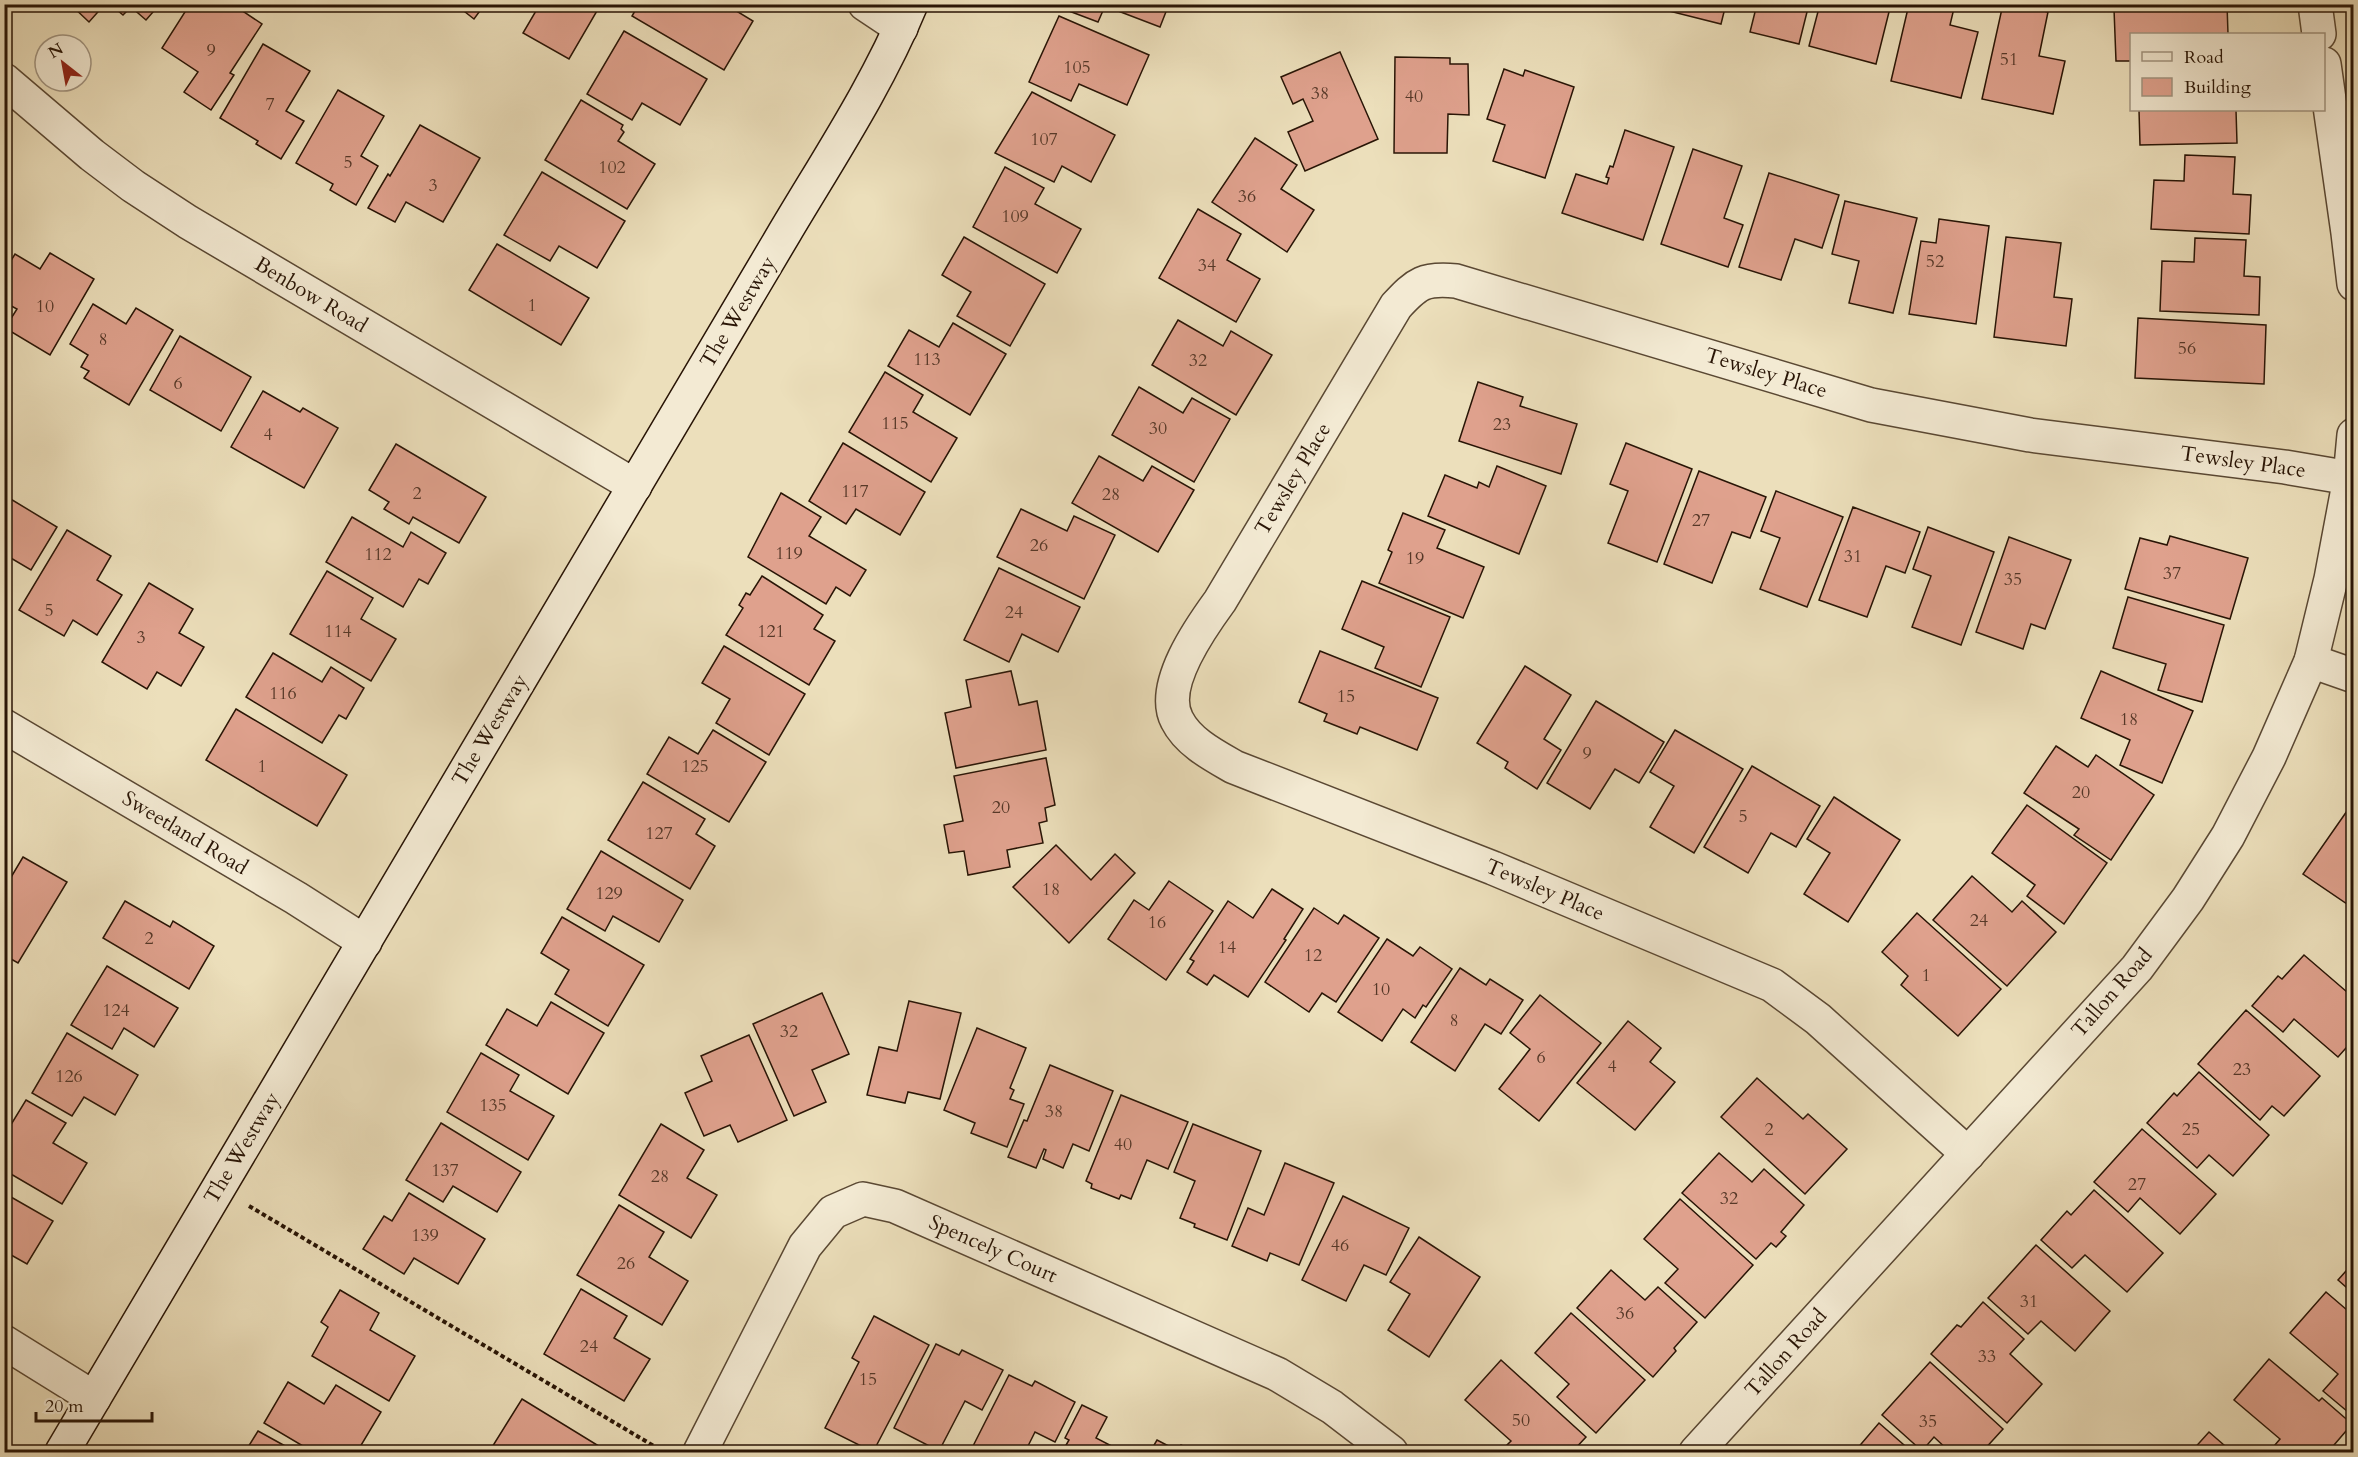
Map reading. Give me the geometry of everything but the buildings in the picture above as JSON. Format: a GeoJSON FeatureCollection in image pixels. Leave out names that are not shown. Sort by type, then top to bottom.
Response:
{"type":"FeatureCollection","features":[{"type":"Feature","properties":{"kind":"street"},"geometry":{"type":"LineString","coordinates":[[865,4],[906,16]]}},
{"type":"Feature","properties":{"kind":"street"},"geometry":{"type":"LineString","coordinates":[[2315,4],[2319,33]]}},
{"type":"Feature","properties":{"kind":"street","name":"The Westway"},"geometry":{"type":"LineString","coordinates":[[62,1452],[855,112],[906,16]]}},
{"type":"Feature","properties":{"kind":"street"},"geometry":{"type":"LineString","coordinates":[[2325,71],[2354,284]]}},
{"type":"Feature","properties":{"kind":"street","name":"Benbow Road"},"geometry":{"type":"LineString","coordinates":[[4,80],[100,161],[188,222],[635,486]]}},
{"type":"Feature","properties":{"kind":"street","name":"Tewsley Place"},"geometry":{"type":"LineString","coordinates":[[1968,1154],[1818,1019],[1772,985],[1493,868],[1233,767],[1199,747],[1176,719],[1172,700],[1178,674],[1200,629],[1220,601],[1396,306],[1412,289],[1435,279],[1456,281],[1871,405],[2030,435],[2285,466],[2350,478]]}},
{"type":"Feature","properties":{"kind":"street","name":"Tallon Road"},"geometry":{"type":"LineString","coordinates":[[1696,1452],[2137,968],[2188,899],[2228,836],[2264,766],[2311,661],[2331,579],[2350,478],[2354,435]]}},
{"type":"Feature","properties":{"kind":"street"},"geometry":{"type":"LineString","coordinates":[[2311,661],[2354,676]]}},
{"type":"Feature","properties":{"kind":"street","name":"Sweetland Road"},"geometry":{"type":"LineString","coordinates":[[4,726],[303,903],[364,942]]}},
{"type":"Feature","properties":{"kind":"street","name":"Spencely Court"},"geometry":{"type":"LineString","coordinates":[[700,1452],[805,1246],[833,1212],[863,1199],[895,1206],[1277,1374],[1332,1407],[1391,1452]]}},
{"type":"Feature","properties":{"kind":"street"},"geometry":{"type":"LineString","coordinates":[[4,1342],[94,1398]]}},
{"type":"Feature","properties":{"kind":"path"},"geometry":{"type":"LineString","coordinates":[[218,1187],[664,1452]]}}]}
